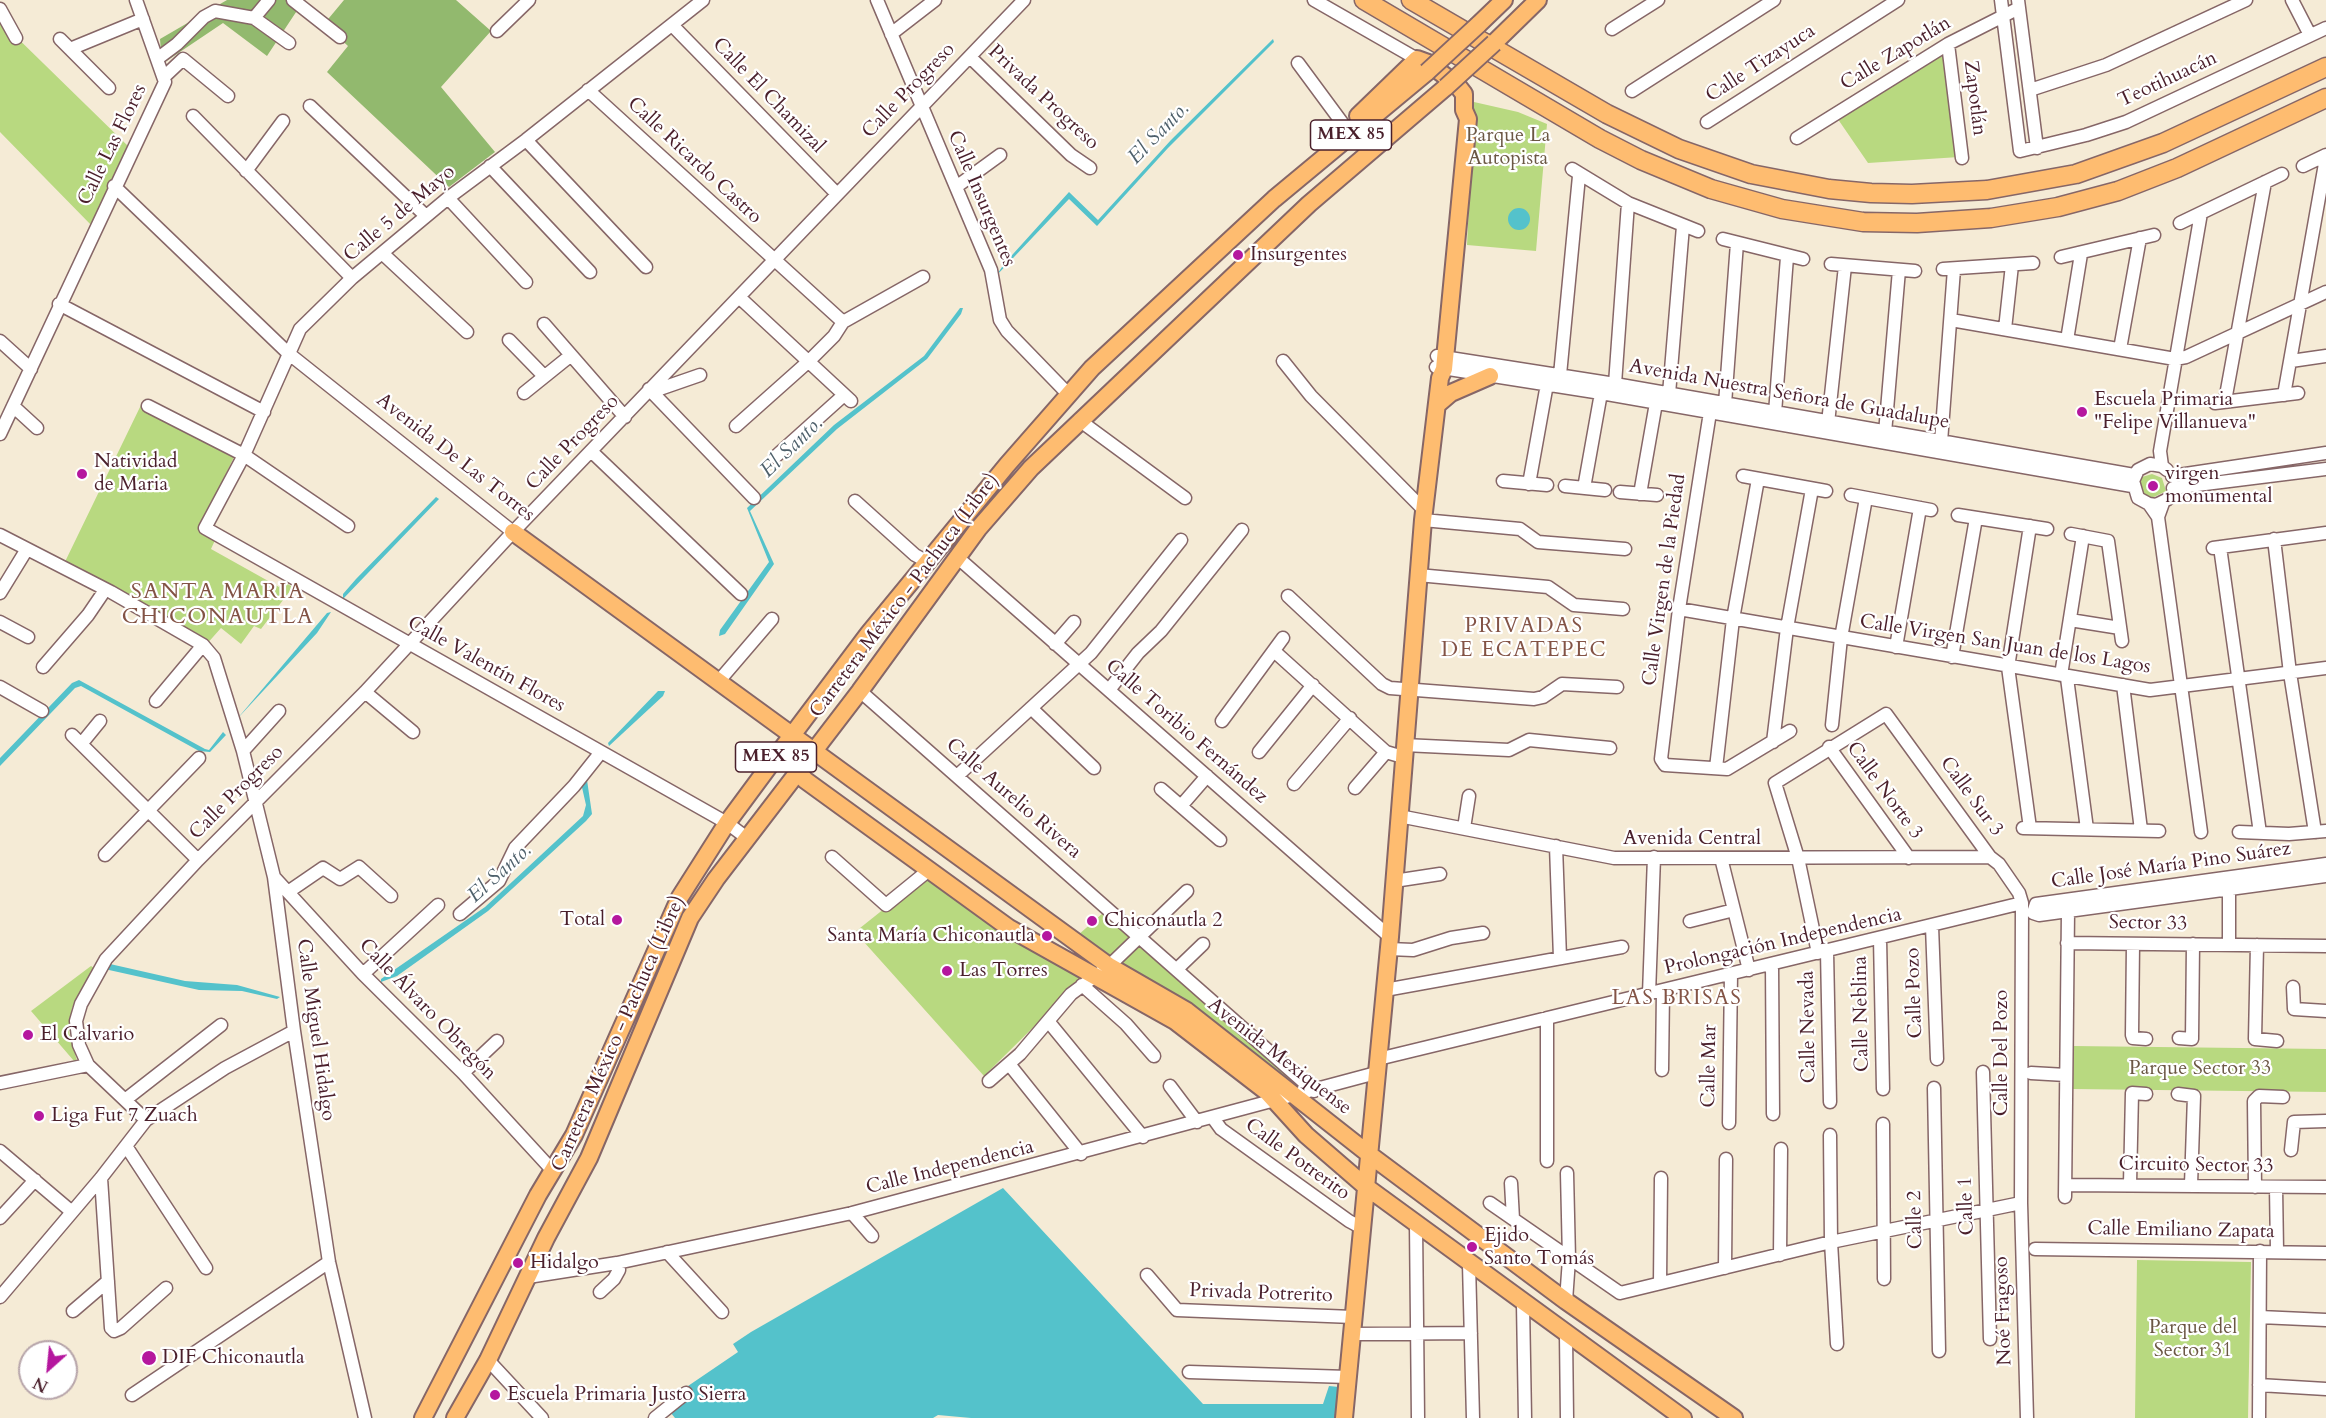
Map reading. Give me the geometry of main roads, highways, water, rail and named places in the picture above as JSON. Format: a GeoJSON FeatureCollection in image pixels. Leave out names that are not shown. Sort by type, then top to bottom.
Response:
{"type":"FeatureCollection","features":[{"type":"Feature","properties":{"kind":"highway"},"geometry":{"type":"LineString","coordinates":[[1364,0],[1600,139],[1641,160],[1711,189],[1772,206],[1863,222],[1917,223],[1990,218],[2058,207],[2118,191],[2177,168],[2326,98]]}},
{"type":"Feature","properties":{"kind":"highway"},"geometry":{"type":"LineString","coordinates":[[1412,0],[1607,114],[1679,149],[1732,168],[1780,181],[1871,193],[1912,194],[1987,190],[2076,174],[2163,143],[2326,67]]}},
{"type":"Feature","properties":{"kind":"main road","name":"Carretera México - Pachuca (Libre)"},"geometry":{"type":"LineString","coordinates":[[423,1418],[538,1195],[574,1135],[680,897],[727,823],[868,633],[1007,465],[1092,369],[1422,65],[1478,26],[1504,0]]}},
{"type":"Feature","properties":{"kind":"main road","name":"Carretera México - Pachuca (Libre)"},"geometry":{"type":"LineString","coordinates":[[455,1418],[488,1360],[589,1158],[690,918],[957,557],[1031,468],[1079,420],[1309,204],[1446,87],[1538,0]]}},
{"type":"Feature","properties":{"kind":"main road"},"geometry":{"type":"LineString","coordinates":[[1274,199],[1289,180],[1346,128],[1422,65],[1428,63],[1457,85],[1468,119],[1418,575],[1385,990],[1344,1418]]}},
{"type":"Feature","properties":{"kind":"main road"},"geometry":{"type":"LineString","coordinates":[[1309,204],[1335,194],[1449,97],[1464,102]]}},
{"type":"Feature","properties":{"kind":"main road"},"geometry":{"type":"LineString","coordinates":[[1437,405],[1451,393],[1490,376]]}},
{"type":"Feature","properties":{"kind":"main road","name":"Avenida De Las Torres"},"geometry":{"type":"LineString","coordinates":[[513,532],[792,736]]}},
{"type":"Feature","properties":{"kind":"main road","name":"Avenida Mexiquense"},"geometry":{"type":"LineString","coordinates":[[792,736],[1109,966],[1187,1011],[1370,1155],[1566,1301],[1734,1418]]}},
{"type":"Feature","properties":{"kind":"main road","name":"Avenida Mexiquense"},"geometry":{"type":"LineString","coordinates":[[781,750],[805,780],[1009,928],[1088,981],[1175,1021],[1276,1101],[1306,1135],[1365,1186],[1523,1304],[1683,1418]]}},
{"type":"Feature","properties":{"kind":"water"},"geometry":{"type":"Polygon","coordinates":[[[1273,39],[1274,42],[1168,148],[1097,226],[1069,199],[996,276],[1004,264],[1069,192],[1098,220],[1171,140],[1273,39]]]}},
{"type":"Feature","properties":{"kind":"water"},"geometry":{"type":"Polygon","coordinates":[[[1519,208],[1527,211],[1530,219],[1527,227],[1519,230],[1511,227],[1508,219],[1511,211],[1519,208]]]}},
{"type":"Feature","properties":{"kind":"water"},"geometry":{"type":"Polygon","coordinates":[[[960,308],[963,308],[961,314],[927,359],[837,429],[750,511],[774,564],[725,634],[719,636],[720,630],[769,562],[747,508],[834,425],[924,356],[960,308]]]}},
{"type":"Feature","properties":{"kind":"water"},"geometry":{"type":"Polygon","coordinates":[[[436,497],[439,499],[343,599],[343,594],[356,579],[436,497]]]}},
{"type":"Feature","properties":{"kind":"water"},"geometry":{"type":"Polygon","coordinates":[[[331,612],[317,633],[237,719],[327,613],[331,612]]]}},
{"type":"Feature","properties":{"kind":"water"},"geometry":{"type":"Polygon","coordinates":[[[79,680],[205,749],[209,750],[223,732],[226,735],[210,752],[199,751],[81,686],[75,688],[0,766],[0,758],[72,683],[79,680]]]}},
{"type":"Feature","properties":{"kind":"water"},"geometry":{"type":"Polygon","coordinates":[[[658,691],[665,691],[663,696],[609,746],[608,743],[658,691]]]}},
{"type":"Feature","properties":{"kind":"water"},"geometry":{"type":"Polygon","coordinates":[[[595,763],[587,780],[592,814],[586,821],[488,911],[397,976],[381,982],[381,979],[485,907],[583,816],[586,805],[581,783],[595,763]]]}},
{"type":"Feature","properties":{"kind":"water"},"geometry":{"type":"Polygon","coordinates":[[[110,964],[185,981],[237,985],[280,997],[277,999],[242,991],[199,990],[109,970],[105,966],[110,964]]]}},
{"type":"Feature","properties":{"kind":"water"},"geometry":{"type":"Polygon","coordinates":[[[1003,1188],[1203,1404],[1323,1404],[1329,1386],[1339,1387],[1336,1418],[971,1418],[938,1415],[933,1418],[675,1418],[663,1403],[738,1352],[733,1344],[751,1332],[1003,1188]]]}},
{"type":"Feature","properties":{"kind":"place","name":"Insurgentes"},"geometry":{"type":"Point","coordinates":[1238,255]}},
{"type":"Feature","properties":{"kind":"place","name":"Escuela Primaria \"Felipe Villanueva\""},"geometry":{"type":"Point","coordinates":[2082,412]}},
{"type":"Feature","properties":{"kind":"place","name":"Natividad de Maria"},"geometry":{"type":"Point","coordinates":[82,474]}},
{"type":"Feature","properties":{"kind":"place","name":"virgen monumental"},"geometry":{"type":"Point","coordinates":[2153,486]}},
{"type":"Feature","properties":{"kind":"place","name":"Total"},"geometry":{"type":"Point","coordinates":[617,920]}},
{"type":"Feature","properties":{"kind":"place","name":"Chiconautla 2"},"geometry":{"type":"Point","coordinates":[1092,921]}},
{"type":"Feature","properties":{"kind":"place","name":"Santa María Chiconautla"},"geometry":{"type":"Point","coordinates":[1047,936]}},
{"type":"Feature","properties":{"kind":"place","name":"Las Torres"},"geometry":{"type":"Point","coordinates":[947,971]}},
{"type":"Feature","properties":{"kind":"place","name":"El Calvario"},"geometry":{"type":"Point","coordinates":[28,1035]}},
{"type":"Feature","properties":{"kind":"place","name":"Liga Fut 7 Zuach"},"geometry":{"type":"Point","coordinates":[39,1116]}},
{"type":"Feature","properties":{"kind":"place","name":"Ejido Santo Tomás"},"geometry":{"type":"Point","coordinates":[1472,1247]}},
{"type":"Feature","properties":{"kind":"place","name":"Hidalgo"},"geometry":{"type":"Point","coordinates":[518,1263]}},
{"type":"Feature","properties":{"kind":"place","name":"DIF Chiconautla"},"geometry":{"type":"Point","coordinates":[149,1358]}},
{"type":"Feature","properties":{"kind":"place","name":"Escuela Primaria Justo Sierra"},"geometry":{"type":"Point","coordinates":[495,1395]}},
{"type":"Feature","properties":{"kind":"district","name":"SANTA MARIA CHICONAUTLA"},"geometry":{"type":"Point","coordinates":[218,606]}},
{"type":"Feature","properties":{"kind":"district","name":"PRIVADAS DE ECATEPEC"},"geometry":{"type":"Point","coordinates":[1524,639]}},
{"type":"Feature","properties":{"kind":"district","name":"LAS BRISAS"},"geometry":{"type":"Point","coordinates":[1677,999]}},
{"type":"Feature","properties":{"kind":"water label","name":"El Santo."},"geometry":{"type":"Point","coordinates":[1159,134]}},
{"type":"Feature","properties":{"kind":"water label","name":"El Santo."},"geometry":{"type":"Point","coordinates":[792,448]}},
{"type":"Feature","properties":{"kind":"water label","name":"El Santo."},"geometry":{"type":"Point","coordinates":[500,874]}},
{"type":"Feature","properties":{"kind":"park label","name":"Parque La Autopista"},"geometry":{"type":"Point","coordinates":[1508,148]}},
{"type":"Feature","properties":{"kind":"park label","name":"Parque Sector 33"},"geometry":{"type":"Point","coordinates":[2200,1069]}},
{"type":"Feature","properties":{"kind":"park label","name":"Parque del Sector 31"},"geometry":{"type":"Point","coordinates":[2193,1340]}}]}
